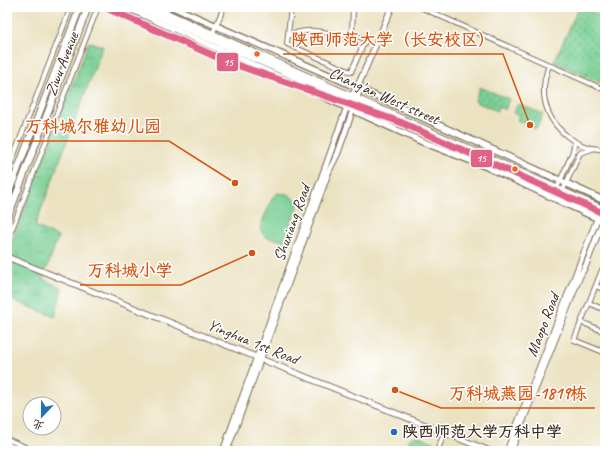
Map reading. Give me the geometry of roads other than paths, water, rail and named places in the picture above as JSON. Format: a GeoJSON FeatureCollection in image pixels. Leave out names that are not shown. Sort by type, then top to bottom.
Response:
{"type":"FeatureCollection","features":[{"type":"Feature","properties":{"kind":"main road","name":"Ziwu Avenue"},"geometry":{"type":"LineString","coordinates":[[7,196],[80,7]]}},
{"type":"Feature","properties":{"kind":"main road","name":"Ziwu Avenue"},"geometry":{"type":"LineString","coordinates":[[7,219],[88,7]]}},
{"type":"Feature","properties":{"kind":"main road"},"geometry":{"type":"LineString","coordinates":[[126,7],[149,19],[353,103]]}},
{"type":"Feature","properties":{"kind":"main road","name":"Chang'an West street"},"geometry":{"type":"LineString","coordinates":[[139,7],[212,37]]}},
{"type":"Feature","properties":{"kind":"main road","name":"Chang'an West street"},"geometry":{"type":"LineString","coordinates":[[153,7],[212,37],[353,103],[603,216]]}},
{"type":"Feature","properties":{"kind":"main road"},"geometry":{"type":"LineString","coordinates":[[172,7],[358,89],[605,201]]}},
{"type":"Feature","properties":{"kind":"main road","name":"Chang'an West street"},"geometry":{"type":"LineString","coordinates":[[353,103],[560,189],[603,216]]}},
{"type":"Feature","properties":{"kind":"main road"},"geometry":{"type":"LineString","coordinates":[[7,445],[21,451]]}},
{"type":"Feature","properties":{"kind":"street","name":"Ziwu Avenue"},"geometry":{"type":"LineString","coordinates":[[7,174],[72,7]]}},
{"type":"Feature","properties":{"kind":"street","name":"Ziwu Avenue"},"geometry":{"type":"LineString","coordinates":[[7,242],[98,7]]}},
{"type":"Feature","properties":{"kind":"street"},"geometry":{"type":"LineString","coordinates":[[212,37],[224,7]]}},
{"type":"Feature","properties":{"kind":"street"},"geometry":{"type":"LineString","coordinates":[[289,34],[313,30],[352,35],[366,39],[351,72],[287,44],[291,7]]}},
{"type":"Feature","properties":{"kind":"street"},"geometry":{"type":"LineString","coordinates":[[352,35],[353,7]]}},
{"type":"Feature","properties":{"kind":"street","name":"Shuxiang Road"},"geometry":{"type":"LineString","coordinates":[[223,451],[358,89],[394,7]]}},
{"type":"Feature","properties":{"kind":"street"},"geometry":{"type":"LineString","coordinates":[[420,7],[605,90]]}},
{"type":"Feature","properties":{"kind":"street"},"geometry":{"type":"LineString","coordinates":[[549,64],[544,91],[548,110],[562,131],[574,142],[587,147],[602,150]]}},
{"type":"Feature","properties":{"kind":"street"},"geometry":{"type":"LineString","coordinates":[[560,189],[560,181],[572,154],[574,142]]}},
{"type":"Feature","properties":{"kind":"street"},"geometry":{"type":"LineString","coordinates":[[560,189],[566,184],[580,153],[590,148],[602,150]]}},
{"type":"Feature","properties":{"kind":"street"},"geometry":{"type":"LineString","coordinates":[[7,174],[14,178]]}},
{"type":"Feature","properties":{"kind":"street","name":"Maopo Road"},"geometry":{"type":"LineString","coordinates":[[507,451],[592,232],[603,216]]}},
{"type":"Feature","properties":{"kind":"street","name":"Maopo Road"},"geometry":{"type":"LineString","coordinates":[[511,451],[580,276],[586,265],[603,216]]}},
{"type":"Feature","properties":{"kind":"street"},"geometry":{"type":"LineString","coordinates":[[592,232],[598,234]]}},
{"type":"Feature","properties":{"kind":"street","name":"Yinghua 1st Road"},"geometry":{"type":"LineString","coordinates":[[7,257],[444,434],[490,451]]}},
{"type":"Feature","properties":{"kind":"street"},"geometry":{"type":"LineString","coordinates":[[605,271],[602,270],[574,340],[603,352],[605,343]]}},
{"type":"Feature","properties":{"kind":"street"},"geometry":{"type":"LineString","coordinates":[[596,286],[605,290]]}},
{"type":"Feature","properties":{"kind":"street"},"geometry":{"type":"LineString","coordinates":[[589,304],[605,310]]}},
{"type":"Feature","properties":{"kind":"street"},"geometry":{"type":"LineString","coordinates":[[581,322],[605,332]]}},
{"type":"Feature","properties":{"kind":"street","name":"Shuxiang Road"},"geometry":{"type":"LineString","coordinates":[[227,451],[258,359]]}},
{"type":"Feature","properties":{"kind":"street"},"geometry":{"type":"LineString","coordinates":[[437,451],[444,434]]}},
{"type":"Feature","properties":{"kind":"street"},"geometry":{"type":"LineString","coordinates":[[7,439],[34,451]]}},
{"type":"Feature","properties":{"kind":"place","name":"陕西师范大学（长安校区）"},"geometry":{"type":"Point","coordinates":[530,125]}},
{"type":"Feature","properties":{"kind":"place","name":"万科城尔雅幼儿园"},"geometry":{"type":"Point","coordinates":[235,183]}},
{"type":"Feature","properties":{"kind":"place","name":"万科城小学"},"geometry":{"type":"Point","coordinates":[252,253]}},
{"type":"Feature","properties":{"kind":"place","name":"万科城燕园-1819栋"},"geometry":{"type":"Point","coordinates":[395,390]}},
{"type":"Feature","properties":{"kind":"place","name":"陕西师范大学万科中学"},"geometry":{"type":"Point","coordinates":[394,432]}}]}
